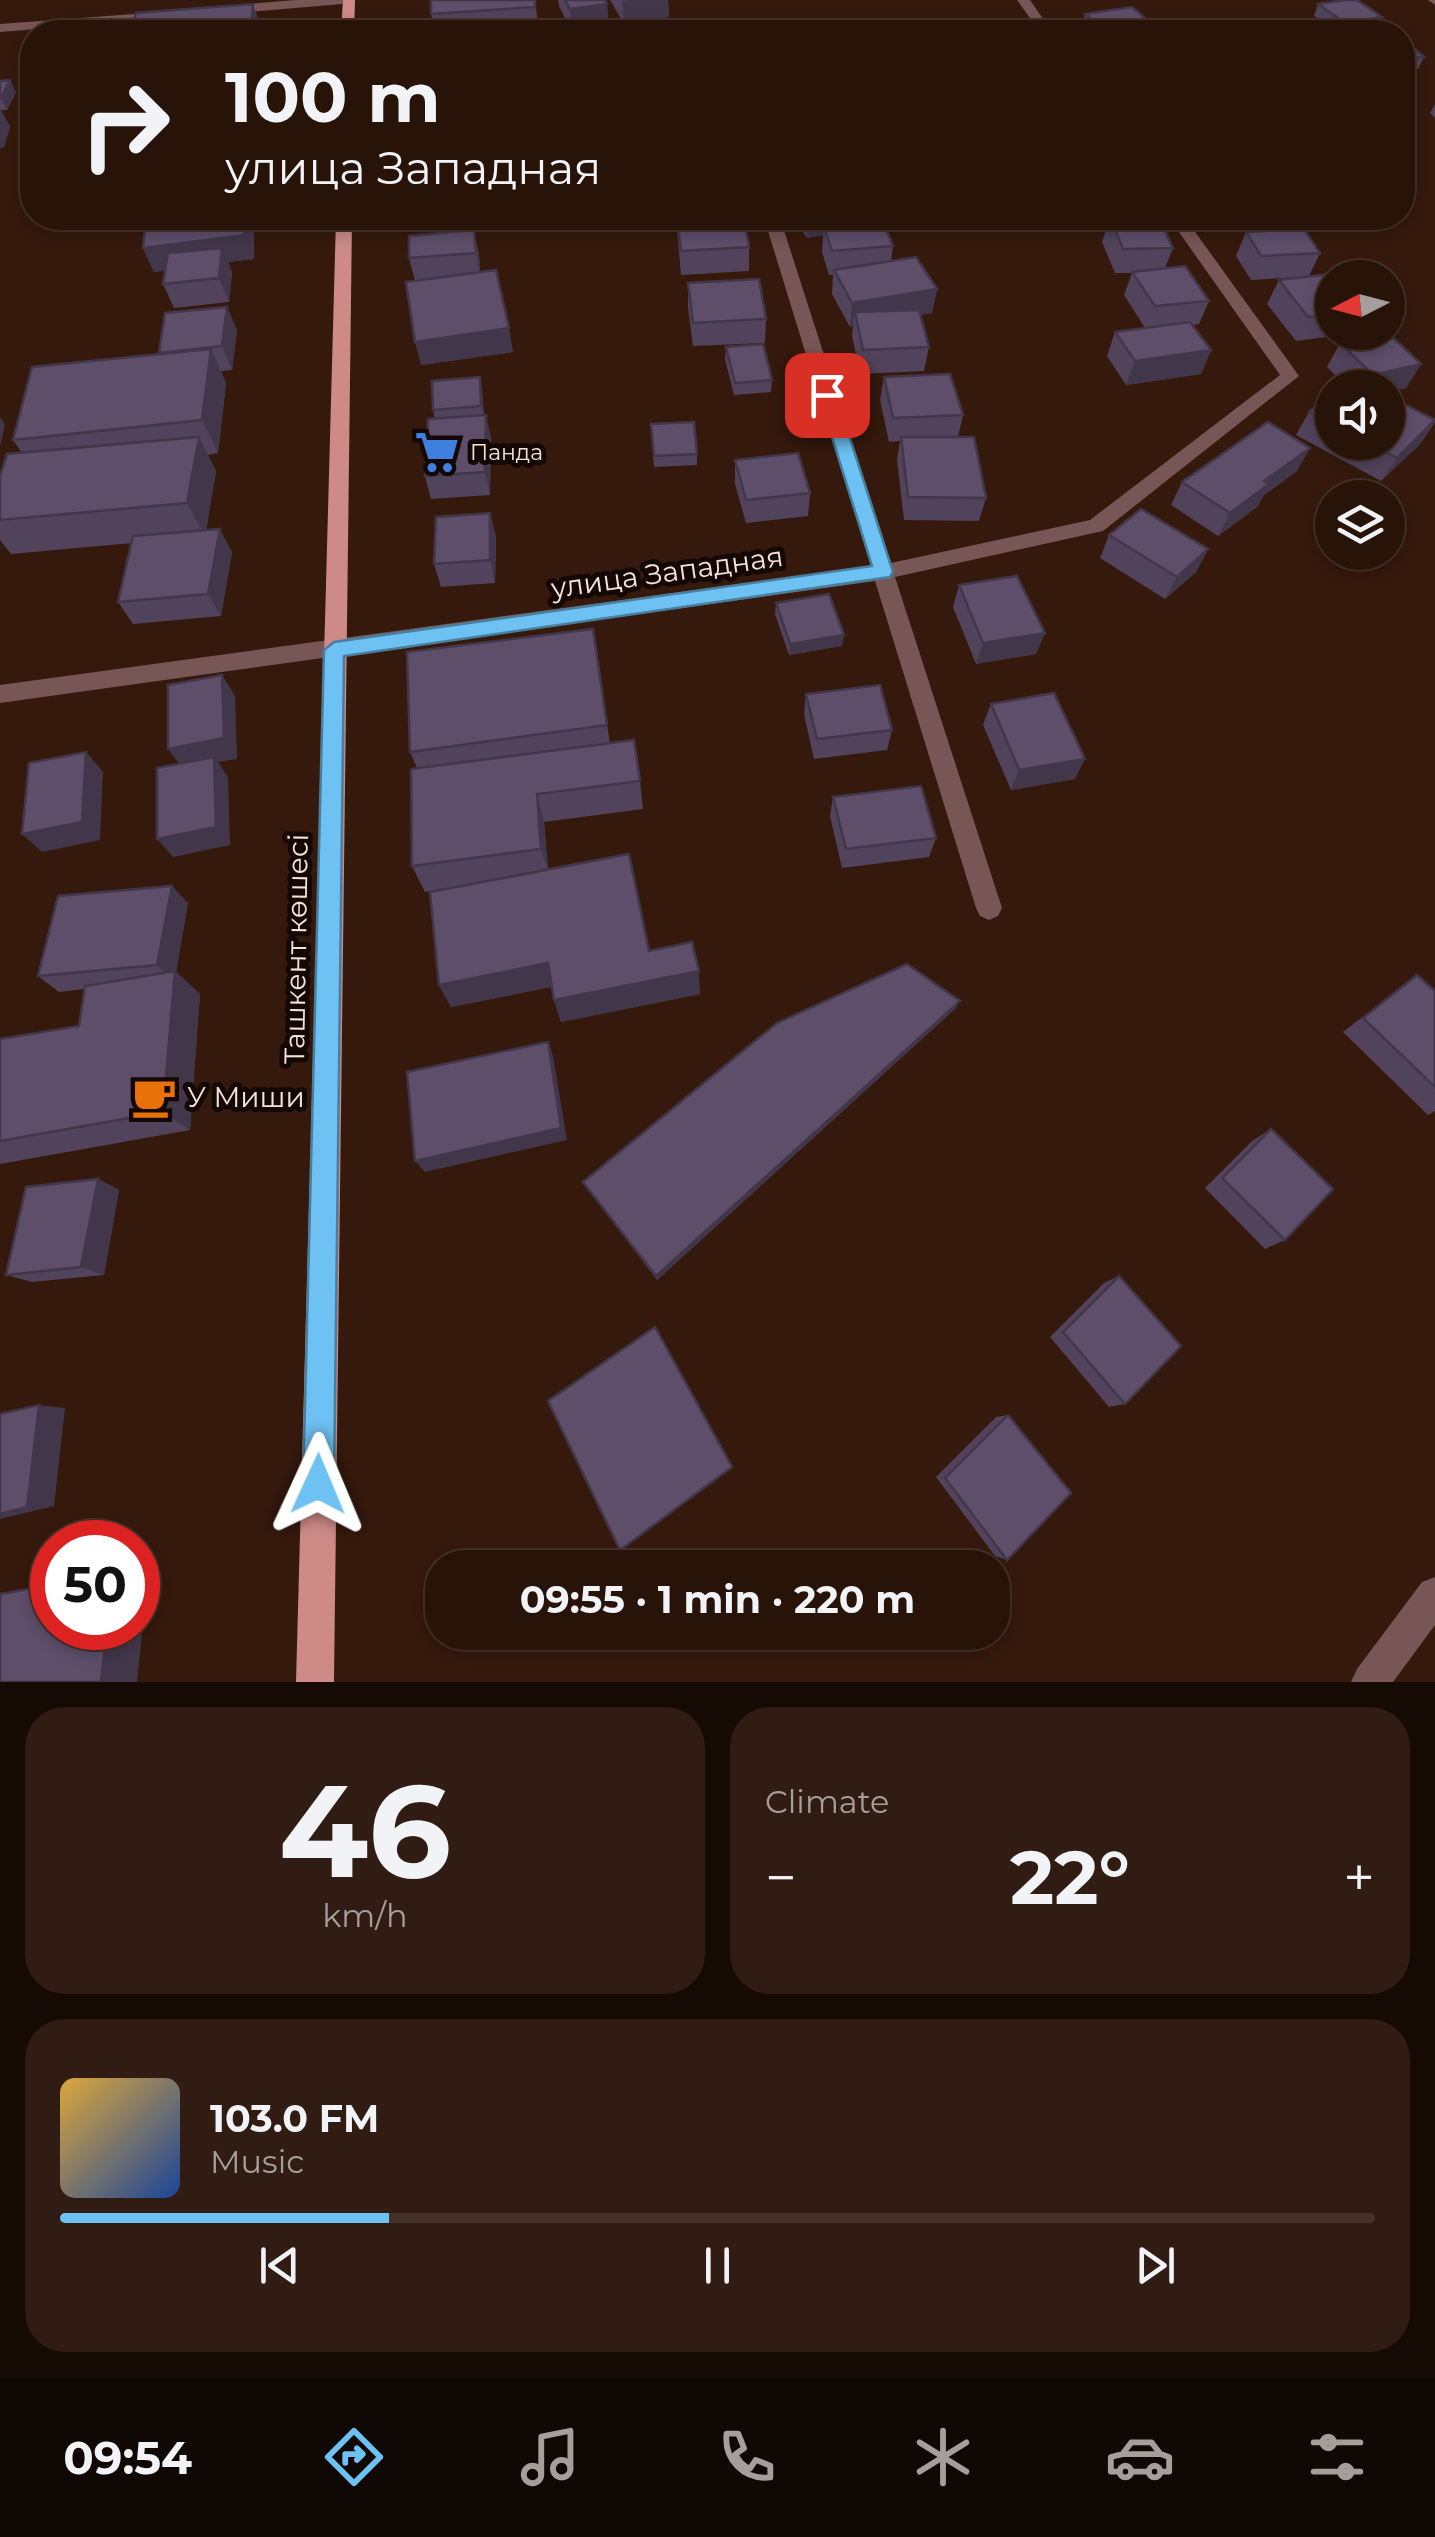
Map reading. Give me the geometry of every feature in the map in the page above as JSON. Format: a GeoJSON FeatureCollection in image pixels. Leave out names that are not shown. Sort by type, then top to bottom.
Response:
{"type":"FeatureCollection","features":[{"type":"Feature","properties":{"kind":"main road","name":"Ташкент көшесі"},"geometry":{"type":"LineString","coordinates":[[314,1682],[344,230]]}},
{"type":"Feature","properties":{"kind":"street"},"geometry":{"type":"LineString","coordinates":[[209,11],[346,0]]}},
{"type":"Feature","properties":{"kind":"street"},"geometry":{"type":"LineString","coordinates":[[101,20],[190,13]]}},
{"type":"Feature","properties":{"kind":"street"},"geometry":{"type":"LineString","coordinates":[[776,230],[990,908]]}},
{"type":"Feature","properties":{"kind":"street","name":"улица Западная"},"geometry":{"type":"LineString","coordinates":[[0,694],[883,572],[1096,526],[1290,376],[1186,230]]}},
{"type":"Feature","properties":{"kind":"street"},"geometry":{"type":"LineString","coordinates":[[1370,1682],[1435,1594]]}},
{"type":"Feature","properties":{"kind":"building"},"geometry":{"type":"Polygon","coordinates":[[[431,0],[535,0],[535,7],[431,14],[431,0]]]}},
{"type":"Feature","properties":{"kind":"building"},"geometry":{"type":"Polygon","coordinates":[[[565,0],[605,0],[607,4],[570,9],[565,0]]]}},
{"type":"Feature","properties":{"kind":"building"},"geometry":{"type":"Polygon","coordinates":[[[1357,0],[1382,17],[1341,20],[1318,4],[1357,0]]]}},
{"type":"Feature","properties":{"kind":"building"},"geometry":{"type":"Polygon","coordinates":[[[253,4],[252,20],[134,20],[136,13],[253,4]]]}},
{"type":"Feature","properties":{"kind":"building"},"geometry":{"type":"Polygon","coordinates":[[[1132,7],[1147,20],[1092,20],[1085,14],[1132,7]]]}},
{"type":"Feature","properties":{"kind":"building"},"geometry":{"type":"Polygon","coordinates":[[[10,80],[1,98],[0,98],[0,81],[10,80]]]}},
{"type":"Feature","properties":{"kind":"building"},"geometry":{"type":"Polygon","coordinates":[[[145,230],[245,230],[245,235],[143,248],[145,230]]]}},
{"type":"Feature","properties":{"kind":"building"},"geometry":{"type":"Polygon","coordinates":[[[474,230],[476,253],[409,258],[409,236],[474,230]]]}},
{"type":"Feature","properties":{"kind":"building"},"geometry":{"type":"Polygon","coordinates":[[[678,230],[746,230],[749,247],[681,251],[678,230]]]}},
{"type":"Feature","properties":{"kind":"building"},"geometry":{"type":"Polygon","coordinates":[[[825,230],[886,230],[893,246],[832,251],[825,230]]]}},
{"type":"Feature","properties":{"kind":"building"},"geometry":{"type":"Polygon","coordinates":[[[1115,230],[1165,230],[1173,248],[1123,249],[1115,230]]]}},
{"type":"Feature","properties":{"kind":"building"},"geometry":{"type":"Polygon","coordinates":[[[1305,230],[1320,253],[1261,256],[1246,232],[1305,230]]]}},
{"type":"Feature","properties":{"kind":"building"},"geometry":{"type":"Polygon","coordinates":[[[222,248],[219,278],[163,284],[168,253],[222,248]]]}},
{"type":"Feature","properties":{"kind":"building"},"geometry":{"type":"Polygon","coordinates":[[[916,257],[937,289],[852,303],[834,270],[916,257]]]}},
{"type":"Feature","properties":{"kind":"building"},"geometry":{"type":"Polygon","coordinates":[[[1185,266],[1209,301],[1155,306],[1132,272],[1185,266]]]}},
{"type":"Feature","properties":{"kind":"building"},"geometry":{"type":"Polygon","coordinates":[[[496,270],[509,328],[415,342],[406,282],[496,270]]]}},
{"type":"Feature","properties":{"kind":"building"},"geometry":{"type":"Polygon","coordinates":[[[1315,276],[1315,316],[1308,317],[1279,280],[1315,276]]]}},
{"type":"Feature","properties":{"kind":"building"},"geometry":{"type":"Polygon","coordinates":[[[759,279],[766,319],[693,323],[688,283],[759,279]]]}},
{"type":"Feature","properties":{"kind":"building"},"geometry":{"type":"Polygon","coordinates":[[[227,307],[222,346],[159,353],[165,313],[227,307]]]}},
{"type":"Feature","properties":{"kind":"building"},"geometry":{"type":"Polygon","coordinates":[[[919,310],[929,347],[863,350],[855,312],[919,310]]]}},
{"type":"Feature","properties":{"kind":"building"},"geometry":{"type":"Polygon","coordinates":[[[1190,322],[1211,350],[1135,361],[1115,332],[1190,322]]]}},
{"type":"Feature","properties":{"kind":"building"},"geometry":{"type":"Polygon","coordinates":[[[763,344],[772,380],[735,383],[726,347],[763,344]]]}},
{"type":"Feature","properties":{"kind":"building"},"geometry":{"type":"Polygon","coordinates":[[[211,349],[202,420],[13,440],[32,367],[211,349]]]}},
{"type":"Feature","properties":{"kind":"building"},"geometry":{"type":"Polygon","coordinates":[[[1405,349],[1421,364],[1395,370],[1368,370],[1347,350],[1405,349]]]}},
{"type":"Feature","properties":{"kind":"building"},"geometry":{"type":"Polygon","coordinates":[[[950,374],[963,415],[893,418],[884,377],[950,374]]]}},
{"type":"Feature","properties":{"kind":"building"},"geometry":{"type":"Polygon","coordinates":[[[480,377],[481,406],[433,410],[432,381],[480,377]]]}},
{"type":"Feature","properties":{"kind":"building"},"geometry":{"type":"Polygon","coordinates":[[[1405,405],[1435,420],[1405,450],[1405,405]]]}},
{"type":"Feature","properties":{"kind":"building"},"geometry":{"type":"Polygon","coordinates":[[[486,415],[485,472],[425,476],[428,419],[486,415]]]}},
{"type":"Feature","properties":{"kind":"building"},"geometry":{"type":"Polygon","coordinates":[[[694,422],[697,454],[654,456],[651,424],[694,422]]]}},
{"type":"Feature","properties":{"kind":"building"},"geometry":{"type":"Polygon","coordinates":[[[1268,422],[1310,448],[1264,481],[1269,484],[1230,513],[1182,482],[1268,422]]]}},
{"type":"Feature","properties":{"kind":"building"},"geometry":{"type":"Polygon","coordinates":[[[199,437],[187,503],[0,520],[0,476],[7,454],[199,437]]]}},
{"type":"Feature","properties":{"kind":"building"},"geometry":{"type":"Polygon","coordinates":[[[901,437],[974,437],[986,498],[908,497],[901,437]]]}},
{"type":"Feature","properties":{"kind":"building"},"geometry":{"type":"Polygon","coordinates":[[[798,453],[810,493],[746,500],[735,460],[798,453]]]}},
{"type":"Feature","properties":{"kind":"building"},"geometry":{"type":"Polygon","coordinates":[[[1141,509],[1208,549],[1177,577],[1109,535],[1141,509]]]}},
{"type":"Feature","properties":{"kind":"building"},"geometry":{"type":"Polygon","coordinates":[[[490,513],[490,560],[434,564],[436,517],[490,513]]]}},
{"type":"Feature","properties":{"kind":"building"},"geometry":{"type":"Polygon","coordinates":[[[220,529],[208,594],[118,602],[133,536],[220,529]]]}},
{"type":"Feature","properties":{"kind":"building"},"geometry":{"type":"Polygon","coordinates":[[[1017,576],[1045,633],[983,643],[959,585],[1017,576]]]}},
{"type":"Feature","properties":{"kind":"building"},"geometry":{"type":"Polygon","coordinates":[[[829,594],[844,635],[790,644],[776,603],[829,594]]]}},
{"type":"Feature","properties":{"kind":"building"},"geometry":{"type":"Polygon","coordinates":[[[593,629],[607,725],[410,752],[407,652],[593,629]]]}},
{"type":"Feature","properties":{"kind":"building"},"geometry":{"type":"Polygon","coordinates":[[[222,675],[224,738],[168,749],[168,685],[222,675]]]}},
{"type":"Feature","properties":{"kind":"building"},"geometry":{"type":"Polygon","coordinates":[[[880,685],[892,730],[817,739],[806,694],[880,685]]]}},
{"type":"Feature","properties":{"kind":"building"},"geometry":{"type":"Polygon","coordinates":[[[1054,693],[1085,759],[1019,770],[991,704],[1054,693]]]}},
{"type":"Feature","properties":{"kind":"building"},"geometry":{"type":"Polygon","coordinates":[[[634,740],[640,781],[537,794],[541,849],[412,866],[411,769],[634,740]]]}},
{"type":"Feature","properties":{"kind":"building"},"geometry":{"type":"Polygon","coordinates":[[[86,752],[82,822],[22,834],[29,763],[86,752]]]}},
{"type":"Feature","properties":{"kind":"building"},"geometry":{"type":"Polygon","coordinates":[[[214,757],[216,827],[157,839],[157,768],[214,757]]]}},
{"type":"Feature","properties":{"kind":"building"},"geometry":{"type":"Polygon","coordinates":[[[921,786],[936,838],[846,849],[833,797],[921,786]]]}},
{"type":"Feature","properties":{"kind":"building"},"geometry":{"type":"Polygon","coordinates":[[[629,854],[649,951],[692,942],[699,971],[554,1000],[548,963],[439,985],[430,892],[629,854]]]}},
{"type":"Feature","properties":{"kind":"building"},"geometry":{"type":"Polygon","coordinates":[[[172,886],[157,965],[38,976],[58,896],[172,886]]]}},
{"type":"Feature","properties":{"kind":"building"},"geometry":{"type":"Polygon","coordinates":[[[907,964],[960,1001],[656,1276],[583,1182],[777,1023],[907,964]]]}},
{"type":"Feature","properties":{"kind":"building"},"geometry":{"type":"Polygon","coordinates":[[[175,971],[163,1112],[0,1141],[0,1039],[79,1026],[85,986],[175,971]]]}},
{"type":"Feature","properties":{"kind":"building"},"geometry":{"type":"Polygon","coordinates":[[[1417,975],[1435,991],[1435,1087],[1363,1018],[1417,975]]]}},
{"type":"Feature","properties":{"kind":"building"},"geometry":{"type":"Polygon","coordinates":[[[548,1042],[561,1128],[415,1161],[407,1072],[548,1042]]]}},
{"type":"Feature","properties":{"kind":"building"},"geometry":{"type":"Polygon","coordinates":[[[1271,1129],[1333,1189],[1285,1240],[1222,1178],[1271,1129]]]}},
{"type":"Feature","properties":{"kind":"building"},"geometry":{"type":"Polygon","coordinates":[[[98,1179],[81,1267],[6,1275],[26,1187],[98,1179]]]}},
{"type":"Feature","properties":{"kind":"building"},"geometry":{"type":"Polygon","coordinates":[[[1119,1276],[1181,1346],[1125,1404],[1063,1332],[1119,1276]]]}},
{"type":"Feature","properties":{"kind":"building"},"geometry":{"type":"Polygon","coordinates":[[[655,1327],[732,1467],[620,1550],[548,1401],[655,1327]]]}},
{"type":"Feature","properties":{"kind":"building"},"geometry":{"type":"Polygon","coordinates":[[[39,1405],[27,1507],[0,1514],[0,1414],[39,1405]]]}},
{"type":"Feature","properties":{"kind":"building"},"geometry":{"type":"Polygon","coordinates":[[[1008,1415],[1071,1493],[1010,1557],[1010,1550],[999,1550],[945,1478],[1008,1415]]]}},
{"type":"Feature","properties":{"kind":"building"},"geometry":{"type":"Polygon","coordinates":[[[30,1589],[30,1650],[105,1650],[101,1682],[0,1682],[0,1594],[30,1589]]]}},
{"type":"Feature","properties":{"kind":"place","name":"Панда"},"geometry":{"type":"Point","coordinates":[437,452]}},
{"type":"Feature","properties":{"kind":"place","name":"У Миши"},"geometry":{"type":"Point","coordinates":[154,1097]}},
{"type":"Feature","properties":{"kind":"route"},"geometry":{"type":"LineString","coordinates":[[318,1484],[334,650],[883,572],[827,395]]}}]}
